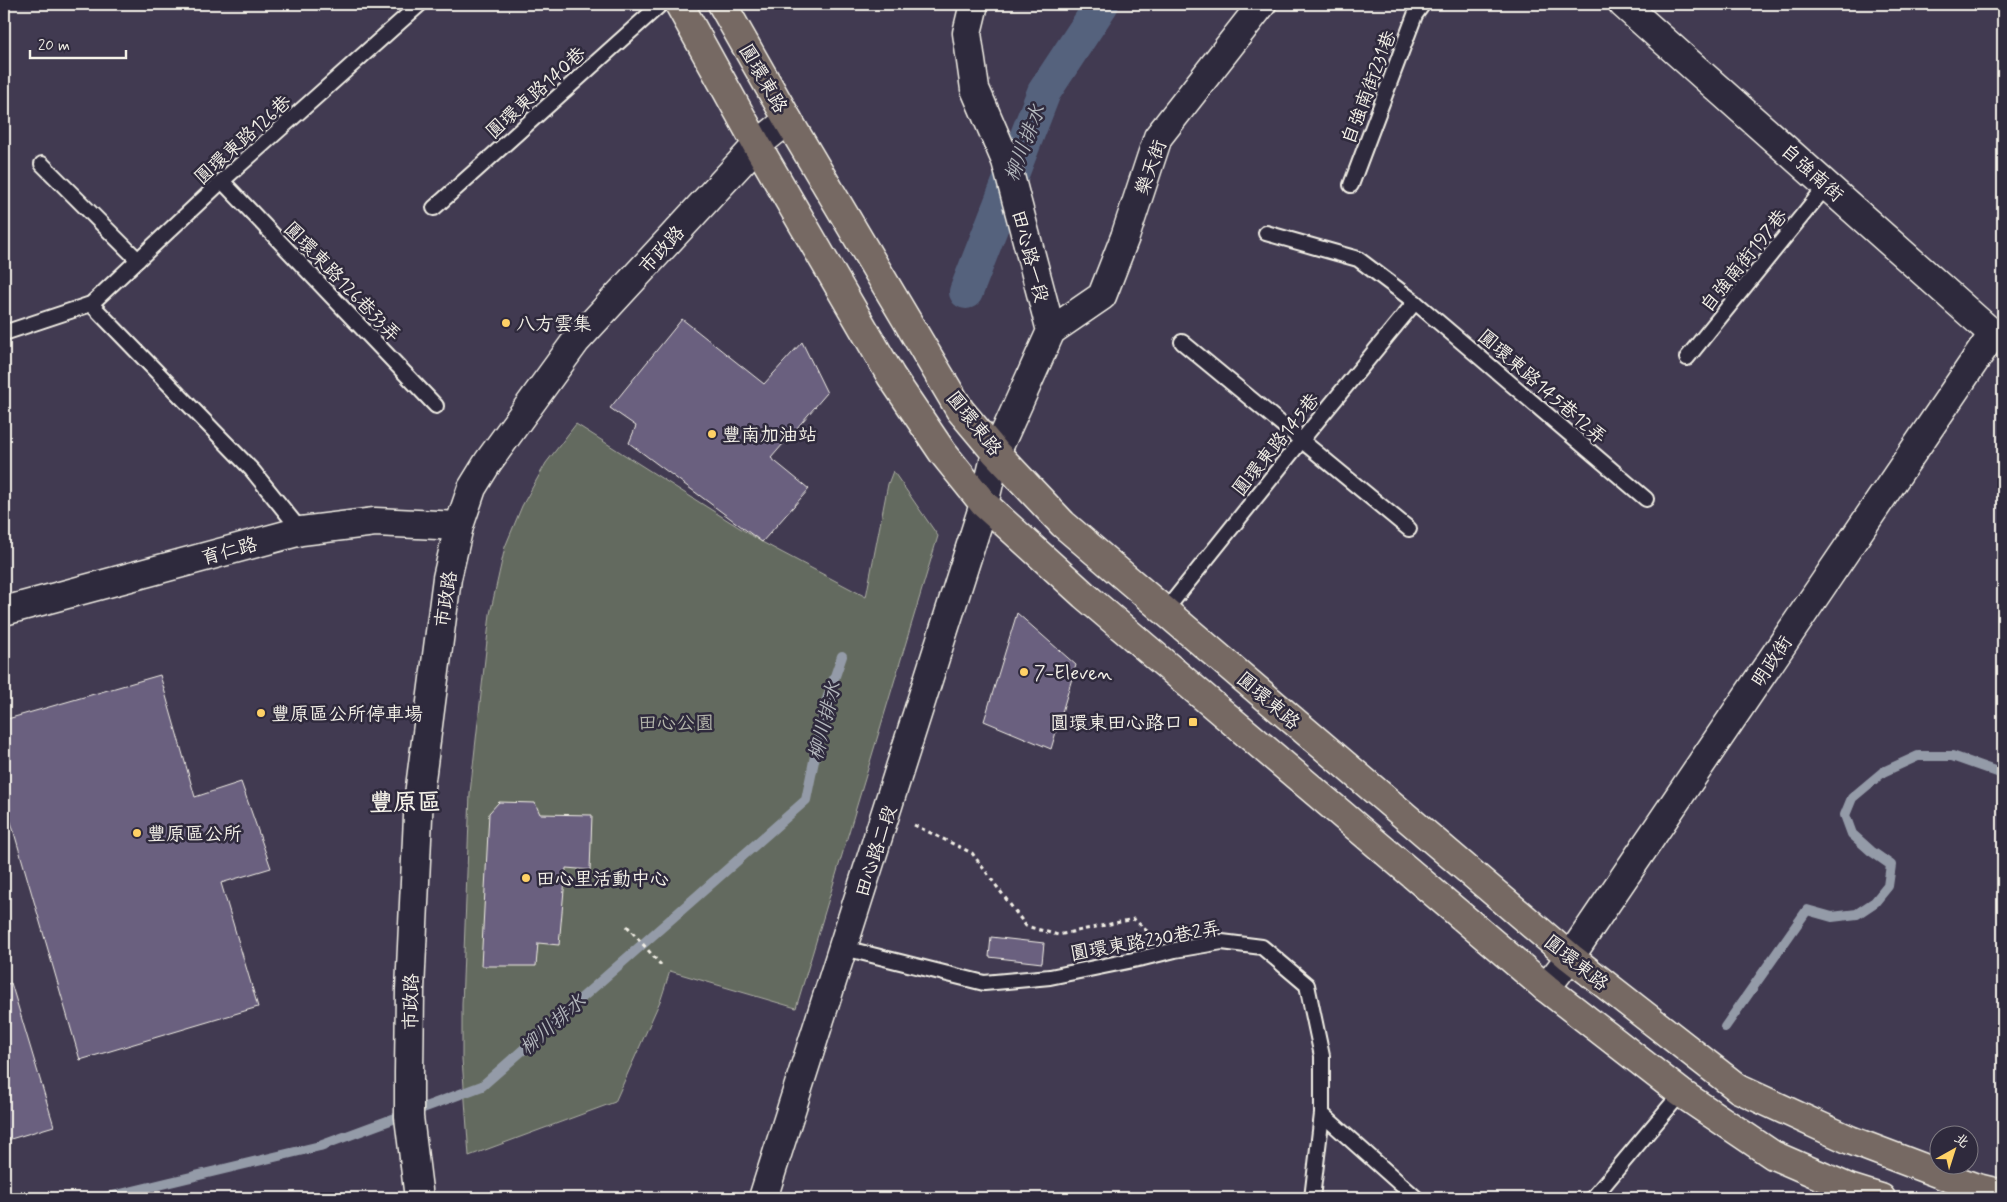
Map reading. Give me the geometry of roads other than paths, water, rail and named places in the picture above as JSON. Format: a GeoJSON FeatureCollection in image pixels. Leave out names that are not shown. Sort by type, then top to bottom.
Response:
{"type":"FeatureCollection","features":[{"type":"Feature","properties":{"kind":"main road","name":"圓環東路"},"geometry":{"type":"LineString","coordinates":[[679,4],[757,145],[891,376],[943,453],[984,504],[1084,594],[1546,988],[1681,1094],[1773,1155],[1849,1188],[1881,1198]]}},
{"type":"Feature","properties":{"kind":"main road","name":"圓環東路"},"geometry":{"type":"LineString","coordinates":[[722,4],[788,120],[960,410],[1063,524],[1570,958],[1739,1089],[1850,1140],[1974,1187],[2003,1194]]}},
{"type":"Feature","properties":{"kind":"street","name":"田心路一段"},"geometry":{"type":"LineString","coordinates":[[974,4],[967,33],[975,89],[1006,160],[1051,331]]}},
{"type":"Feature","properties":{"kind":"street","name":"樂天街"},"geometry":{"type":"LineString","coordinates":[[1051,331],[1102,296],[1125,237],[1158,137],[1262,4]]}},
{"type":"Feature","properties":{"kind":"street","name":"自強南街"},"geometry":{"type":"LineString","coordinates":[[1623,4],[1827,185],[2000,331]]}},
{"type":"Feature","properties":{"kind":"street","name":"市政路"},"geometry":{"type":"LineString","coordinates":[[419,1198],[409,1117],[409,1072],[410,990],[419,795],[447,578],[459,526],[472,488],[488,462],[576,341],[757,145],[788,120]]}},
{"type":"Feature","properties":{"kind":"street"},"geometry":{"type":"LineString","coordinates":[[984,504],[996,452],[1051,331]]}},
{"type":"Feature","properties":{"kind":"street","name":"明政街"},"geometry":{"type":"LineString","coordinates":[[1546,988],[1570,958],[2000,331]]}},
{"type":"Feature","properties":{"kind":"street","name":"田心路二段"},"geometry":{"type":"LineString","coordinates":[[763,1198],[984,504]]}},
{"type":"Feature","properties":{"kind":"street","name":"育仁路"},"geometry":{"type":"LineString","coordinates":[[4,611],[301,531],[375,522],[459,526]]}},
{"type":"Feature","properties":{"kind":"lane","name":"圓環東路126巷"},"geometry":{"type":"LineString","coordinates":[[4,333],[91,304],[222,181],[420,4]]}},
{"type":"Feature","properties":{"kind":"lane","name":"圓環東路140巷"},"geometry":{"type":"LineString","coordinates":[[434,208],[661,4]]}},
{"type":"Feature","properties":{"kind":"lane","name":"自強南街231巷"},"geometry":{"type":"LineString","coordinates":[[1351,185],[1415,15],[1423,4]]}},
{"type":"Feature","properties":{"kind":"lane"},"geometry":{"type":"LineString","coordinates":[[42,164],[138,260]]}},
{"type":"Feature","properties":{"kind":"lane","name":"圓環東路126巷33弄"},"geometry":{"type":"LineString","coordinates":[[222,181],[436,406]]}},
{"type":"Feature","properties":{"kind":"lane","name":"自強南街197巷"},"geometry":{"type":"LineString","coordinates":[[1687,358],[1827,185]]}},
{"type":"Feature","properties":{"kind":"lane","name":"圓環東路145巷12弄"},"geometry":{"type":"LineString","coordinates":[[1266,233],[1358,259],[1415,302],[1646,499]]}},
{"type":"Feature","properties":{"kind":"lane","name":"圓環東路145巷"},"geometry":{"type":"LineString","coordinates":[[1165,611],[1415,302]]}},
{"type":"Feature","properties":{"kind":"lane"},"geometry":{"type":"LineString","coordinates":[[91,304],[252,470],[301,531]]}},
{"type":"Feature","properties":{"kind":"lane"},"geometry":{"type":"LineString","coordinates":[[1182,342],[1409,529]]}},
{"type":"Feature","properties":{"kind":"lane","name":"圓環東路230巷2弄"},"geometry":{"type":"LineString","coordinates":[[844,948],[984,983],[1050,977],[1175,950],[1222,942],[1262,947],[1307,985],[1322,1056],[1322,1114],[1312,1198]]}},
{"type":"Feature","properties":{"kind":"lane"},"geometry":{"type":"LineString","coordinates":[[1593,1198],[1681,1094]]}},
{"type":"Feature","properties":{"kind":"lane"},"geometry":{"type":"LineString","coordinates":[[1322,1114],[1416,1198]]}},
{"type":"Feature","properties":{"kind":"waterway","name":"柳川排水"},"geometry":{"type":"LineString","coordinates":[[966,292],[1044,92],[1102,4]]}},
{"type":"Feature","properties":{"kind":"waterway","name":"柳川排水"},"geometry":{"type":"LineString","coordinates":[[104,1198],[320,1146],[482,1086],[806,800],[826,702],[842,656]]}},
{"type":"Feature","properties":{"kind":"waterway"},"geometry":{"type":"LineString","coordinates":[[1725,1027],[1807,910],[1832,917],[1857,914],[1875,902],[1888,886],[1891,865],[1852,834],[1845,815],[1852,798],[1883,772],[1918,756],[1952,756],[2003,774]]}},
{"type":"Feature","properties":{"kind":"place","name":"八方雲集"},"geometry":{"type":"Point","coordinates":[506,323]}},
{"type":"Feature","properties":{"kind":"place","name":"豐南加油站"},"geometry":{"type":"Point","coordinates":[712,434]}},
{"type":"Feature","properties":{"kind":"place","name":"7-Eleven"},"geometry":{"type":"Point","coordinates":[1024,672]}},
{"type":"Feature","properties":{"kind":"place","name":"豐原區公所停車場"},"geometry":{"type":"Point","coordinates":[261,713]}},
{"type":"Feature","properties":{"kind":"place","name":"圓環東田心路口"},"geometry":{"type":"Point","coordinates":[1193,722]}},
{"type":"Feature","properties":{"kind":"place","name":"豐原區公所"},"geometry":{"type":"Point","coordinates":[137,833]}},
{"type":"Feature","properties":{"kind":"place","name":"田心里活動中心"},"geometry":{"type":"Point","coordinates":[526,878]}},
{"type":"Feature","properties":{"kind":"district","name":"豐原區"},"geometry":{"type":"Point","coordinates":[405,802]}},
{"type":"Feature","properties":{"kind":"park label","name":"田心公園"},"geometry":{"type":"Point","coordinates":[676,722]}}]}
